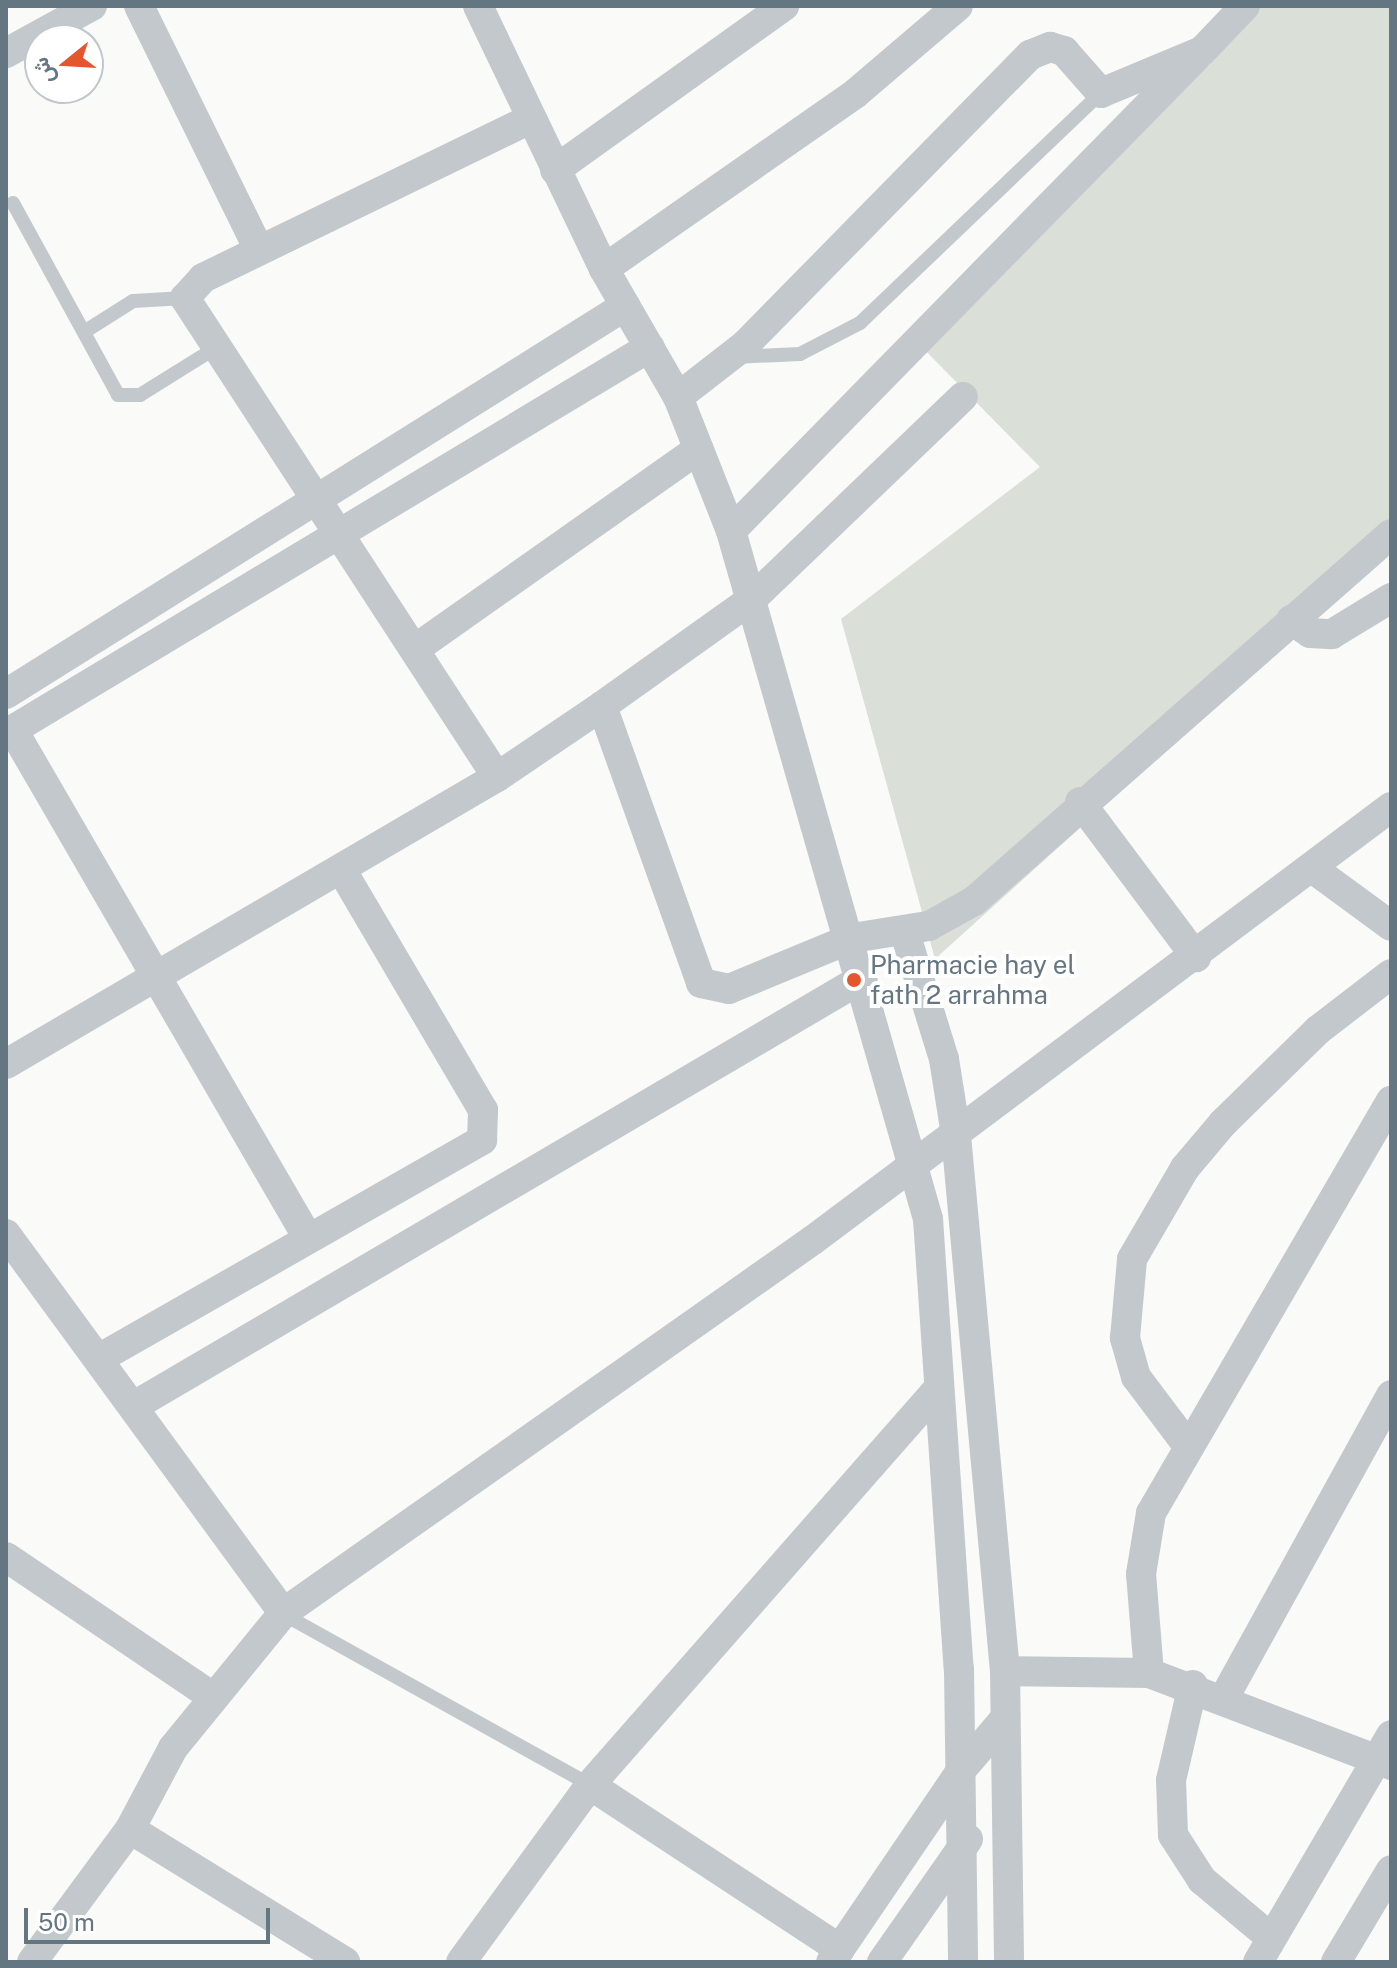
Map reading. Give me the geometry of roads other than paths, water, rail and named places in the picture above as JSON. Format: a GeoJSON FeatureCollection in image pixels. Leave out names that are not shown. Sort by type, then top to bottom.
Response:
{"type":"FeatureCollection","features":[{"type":"Feature","properties":{"kind":"street"},"geometry":{"type":"LineString","coordinates":[[6,53],[92,6]]}},
{"type":"Feature","properties":{"kind":"street"},"geometry":{"type":"LineString","coordinates":[[139,6],[259,250]]}},
{"type":"Feature","properties":{"kind":"street"},"geometry":{"type":"LineString","coordinates":[[478,6],[604,269],[678,397],[731,531],[852,938],[928,1219],[962,1769],[965,1843],[963,1962]]}},
{"type":"Feature","properties":{"kind":"street"},"geometry":{"type":"LineString","coordinates":[[555,170],[784,6]]}},
{"type":"Feature","properties":{"kind":"street"},"geometry":{"type":"LineString","coordinates":[[604,269],[856,93],[958,6]]}},
{"type":"Feature","properties":{"kind":"street"},"geometry":{"type":"LineString","coordinates":[[731,531],[1245,6]]}},
{"type":"Feature","properties":{"kind":"street"},"geometry":{"type":"LineString","coordinates":[[678,397],[732,357],[1030,55],[1050,47],[1064,51],[1101,93],[1202,51]]}},
{"type":"Feature","properties":{"kind":"street"},"geometry":{"type":"LineString","coordinates":[[497,777],[319,497],[185,298],[203,278],[531,119]]}},
{"type":"Feature","properties":{"kind":"street"},"geometry":{"type":"LineString","coordinates":[[6,694],[625,306]]}},
{"type":"Feature","properties":{"kind":"street"},"geometry":{"type":"LineString","coordinates":[[308,1238],[159,979],[9,732],[341,536],[650,347]]}},
{"type":"Feature","properties":{"kind":"street"},"geometry":{"type":"LineString","coordinates":[[6,1064],[159,979],[497,777],[602,706],[752,599],[963,397]]}},
{"type":"Feature","properties":{"kind":"street"},"geometry":{"type":"LineString","coordinates":[[415,649],[699,449]]}},
{"type":"Feature","properties":{"kind":"street"},"geometry":{"type":"LineString","coordinates":[[602,706],[701,983],[729,989],[852,938],[905,933],[974,901],[1080,802],[1391,534]]}},
{"type":"Feature","properties":{"kind":"street"},"geometry":{"type":"LineString","coordinates":[[1291,620],[1310,633],[1332,634],[1391,598]]}},
{"type":"Feature","properties":{"kind":"street"},"geometry":{"type":"LineString","coordinates":[[1080,802],[1196,957]]}},
{"type":"Feature","properties":{"kind":"street"},"geometry":{"type":"LineString","coordinates":[[32,1962],[130,1829],[173,1748],[283,1613],[914,1167],[1391,807]]}},
{"type":"Feature","properties":{"kind":"street"},"geometry":{"type":"LineString","coordinates":[[1312,868],[1391,926]]}},
{"type":"Feature","properties":{"kind":"street"},"geometry":{"type":"LineString","coordinates":[[100,1358],[308,1238],[466,1155],[486,1126],[483,1110],[341,869]]}},
{"type":"Feature","properties":{"kind":"street"},"geometry":{"type":"LineString","coordinates":[[905,933],[944,1059],[956,1135],[1005,1671],[1003,1721],[1009,1962]]}},
{"type":"Feature","properties":{"kind":"street"},"geometry":{"type":"LineString","coordinates":[[1188,1446],[1136,1377],[1125,1338],[1132,1259],[1185,1168],[1223,1123],[1318,1030],[1391,974]]}},
{"type":"Feature","properties":{"kind":"street"},"geometry":{"type":"LineString","coordinates":[[134,1406],[863,978]]}},
{"type":"Feature","properties":{"kind":"street"},"geometry":{"type":"LineString","coordinates":[[1149,1673],[1145,1533],[1188,1446],[1391,1101]]}},
{"type":"Feature","properties":{"kind":"street"},"geometry":{"type":"LineString","coordinates":[[6,1234],[100,1358],[283,1613]]}},
{"type":"Feature","properties":{"kind":"street"},"geometry":{"type":"LineString","coordinates":[[461,1962],[590,1785],[937,1390]]}},
{"type":"Feature","properties":{"kind":"street"},"geometry":{"type":"LineString","coordinates":[[1224,1698],[1391,1395]]}},
{"type":"Feature","properties":{"kind":"street"},"geometry":{"type":"LineString","coordinates":[[6,1557],[213,1697]]}},
{"type":"Feature","properties":{"kind":"street"},"geometry":{"type":"LineString","coordinates":[[1005,1671],[1149,1673],[1193,1685],[1386,1753],[1264,1950],[1202,1880],[1173,1835],[1171,1780],[1193,1685]]}},
{"type":"Feature","properties":{"kind":"street"},"geometry":{"type":"LineString","coordinates":[[590,1785],[835,1956],[962,1769],[1003,1721]]}},
{"type":"Feature","properties":{"kind":"street"},"geometry":{"type":"LineString","coordinates":[[882,1962],[965,1843],[1007,1790]]}},
{"type":"Feature","properties":{"kind":"street"},"geometry":{"type":"LineString","coordinates":[[130,1829],[345,1962]]}},
{"type":"Feature","properties":{"kind":"street"},"geometry":{"type":"LineString","coordinates":[[1336,1962],[1391,1870]]}},
{"type":"Feature","properties":{"kind":"lane"},"geometry":{"type":"LineString","coordinates":[[732,357],[800,354],[860,323],[1101,93]]}},
{"type":"Feature","properties":{"kind":"lane"},"geometry":{"type":"LineString","coordinates":[[13,203],[84,332],[125,397],[161,384],[217,347]]}},
{"type":"Feature","properties":{"kind":"lane"},"geometry":{"type":"LineString","coordinates":[[84,332],[133,301],[185,298]]}},
{"type":"Feature","properties":{"kind":"lane"},"geometry":{"type":"LineString","coordinates":[[283,1613],[590,1785]]}},
{"type":"Feature","properties":{"kind":"place","name":"Pharmacie hay el fath 2 arrahma"},"geometry":{"type":"Point","coordinates":[854,980]}}]}
